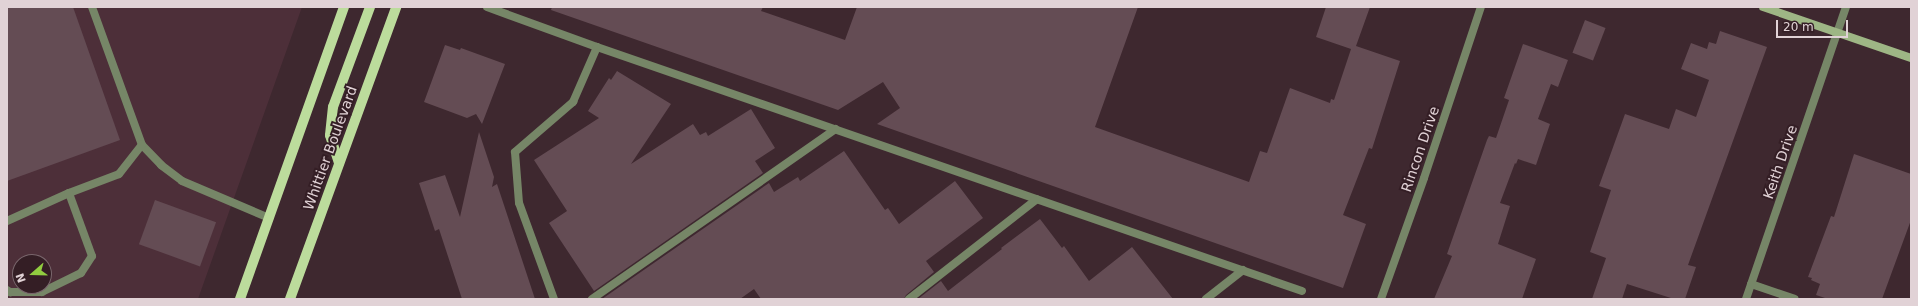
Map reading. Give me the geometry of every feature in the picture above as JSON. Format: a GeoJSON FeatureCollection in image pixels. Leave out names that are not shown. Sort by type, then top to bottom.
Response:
{"type":"FeatureCollection","features":[{"type":"Feature","properties":{"kind":"main road"},"geometry":{"type":"LineString","coordinates":[[240,299],[344,7]]}},
{"type":"Feature","properties":{"kind":"main road"},"geometry":{"type":"LineString","coordinates":[[339,163],[330,135],[333,107],[370,7]]}},
{"type":"Feature","properties":{"kind":"main road","name":"Whittier Boulevard"},"geometry":{"type":"LineString","coordinates":[[290,299],[396,7]]}},
{"type":"Feature","properties":{"kind":"street"},"geometry":{"type":"LineString","coordinates":[[92,7],[142,145],[161,165],[182,181],[269,218]]}},
{"type":"Feature","properties":{"kind":"street"},"geometry":{"type":"LineString","coordinates":[[487,7],[836,130],[1302,290]]}},
{"type":"Feature","properties":{"kind":"street","name":"Rincon Drive"},"geometry":{"type":"LineString","coordinates":[[1381,299],[1424,178],[1481,7]]}},
{"type":"Feature","properties":{"kind":"street"},"geometry":{"type":"LineString","coordinates":[[1763,7],[1911,58]]}},
{"type":"Feature","properties":{"kind":"street","name":"Keith Drive"},"geometry":{"type":"LineString","coordinates":[[1746,299],[1846,7]]}},
{"type":"Feature","properties":{"kind":"street"},"geometry":{"type":"LineString","coordinates":[[554,299],[519,203],[515,152],[573,102],[597,47]]}},
{"type":"Feature","properties":{"kind":"street"},"geometry":{"type":"LineString","coordinates":[[592,299],[836,130]]}},
{"type":"Feature","properties":{"kind":"street"},"geometry":{"type":"LineString","coordinates":[[7,220],[69,193],[119,174],[142,145]]}},
{"type":"Feature","properties":{"kind":"street"},"geometry":{"type":"LineString","coordinates":[[7,290],[10,292],[42,292],[81,273],[92,256],[69,193]]}},
{"type":"Feature","properties":{"kind":"street"},"geometry":{"type":"LineString","coordinates":[[909,299],[1037,199]]}},
{"type":"Feature","properties":{"kind":"street"},"geometry":{"type":"LineString","coordinates":[[1206,299],[1243,270]]}},
{"type":"Feature","properties":{"kind":"street"},"geometry":{"type":"LineString","coordinates":[[1751,284],[1795,299]]}},
{"type":"Feature","properties":{"kind":"shaded area"},"geometry":{"type":"Polygon","coordinates":[[[7,7],[302,7],[198,299],[7,299],[7,7]]]}},
{"type":"Feature","properties":{"kind":"building"},"geometry":{"type":"Polygon","coordinates":[[[7,7],[73,7],[120,140],[7,181],[7,7]]]}},
{"type":"Feature","properties":{"kind":"building"},"geometry":{"type":"Polygon","coordinates":[[[552,7],[763,7],[761,11],[845,40],[857,7],[1138,7],[1095,127],[1249,182],[1260,151],[1267,153],[1290,88],[1330,103],[1331,99],[1334,100],[1351,49],[1316,37],[1326,7],[1370,7],[1356,46],[1400,61],[1372,149],[1369,148],[1343,215],[1366,224],[1343,288],[877,124],[900,108],[883,82],[838,110],[551,10],[552,7]]]}},
{"type":"Feature","properties":{"kind":"building"},"geometry":{"type":"Polygon","coordinates":[[[1585,20],[1606,28],[1593,61],[1572,53],[1585,20]]]}},
{"type":"Feature","properties":{"kind":"building"},"geometry":{"type":"Polygon","coordinates":[[[1720,31],[1767,47],[1688,265],[1696,267],[1685,299],[1674,299],[1627,284],[1622,299],[1592,299],[1606,258],[1590,252],[1611,190],[1599,186],[1625,114],[1669,129],[1676,109],[1696,117],[1709,80],[1681,69],[1691,43],[1707,49],[1709,42],[1716,44],[1720,31]]]}},
{"type":"Feature","properties":{"kind":"building"},"geometry":{"type":"Polygon","coordinates":[[[1523,44],[1568,60],[1558,87],[1551,84],[1538,119],[1550,124],[1536,165],[1518,159],[1516,164],[1515,163],[1500,203],[1510,206],[1498,244],[1536,259],[1522,299],[1434,299],[1452,256],[1447,254],[1487,140],[1489,136],[1496,138],[1509,100],[1504,98],[1523,44]]]}},
{"type":"Feature","properties":{"kind":"building"},"geometry":{"type":"Polygon","coordinates":[[[445,45],[460,50],[461,48],[505,64],[482,124],[476,114],[467,118],[424,102],[445,45]]]}},
{"type":"Feature","properties":{"kind":"building"},"geometry":{"type":"Polygon","coordinates":[[[617,71],[671,104],[631,164],[693,124],[700,135],[706,132],[708,136],[751,109],[775,148],[755,161],[763,173],[594,291],[549,223],[567,211],[534,160],[599,118],[588,111],[609,78],[611,80],[617,71]]]}},
{"type":"Feature","properties":{"kind":"building"},"geometry":{"type":"Polygon","coordinates":[[[479,132],[494,177],[492,187],[497,184],[535,299],[462,299],[439,229],[435,231],[419,183],[445,175],[460,217],[479,132]]]}},
{"type":"Feature","properties":{"kind":"building"},"geometry":{"type":"Polygon","coordinates":[[[844,151],[885,210],[888,208],[899,224],[955,181],[983,218],[926,261],[934,272],[906,295],[904,299],[761,299],[754,289],[740,299],[602,299],[769,183],[774,192],[798,177],[800,181],[844,151]]]}},
{"type":"Feature","properties":{"kind":"building"},"geometry":{"type":"Polygon","coordinates":[[[1854,154],[1911,174],[1911,220],[1882,299],[1828,299],[1816,295],[1820,284],[1808,277],[1831,216],[1834,217],[1854,154]]]}},
{"type":"Feature","properties":{"kind":"building"},"geometry":{"type":"Polygon","coordinates":[[[155,200],[216,222],[200,266],[139,244],[155,200]]]}},
{"type":"Feature","properties":{"kind":"building"},"geometry":{"type":"Polygon","coordinates":[[[1040,219],[1062,248],[1064,246],[1089,281],[1132,247],[1173,299],[918,299],[941,281],[948,291],[1040,219]]]}}]}
